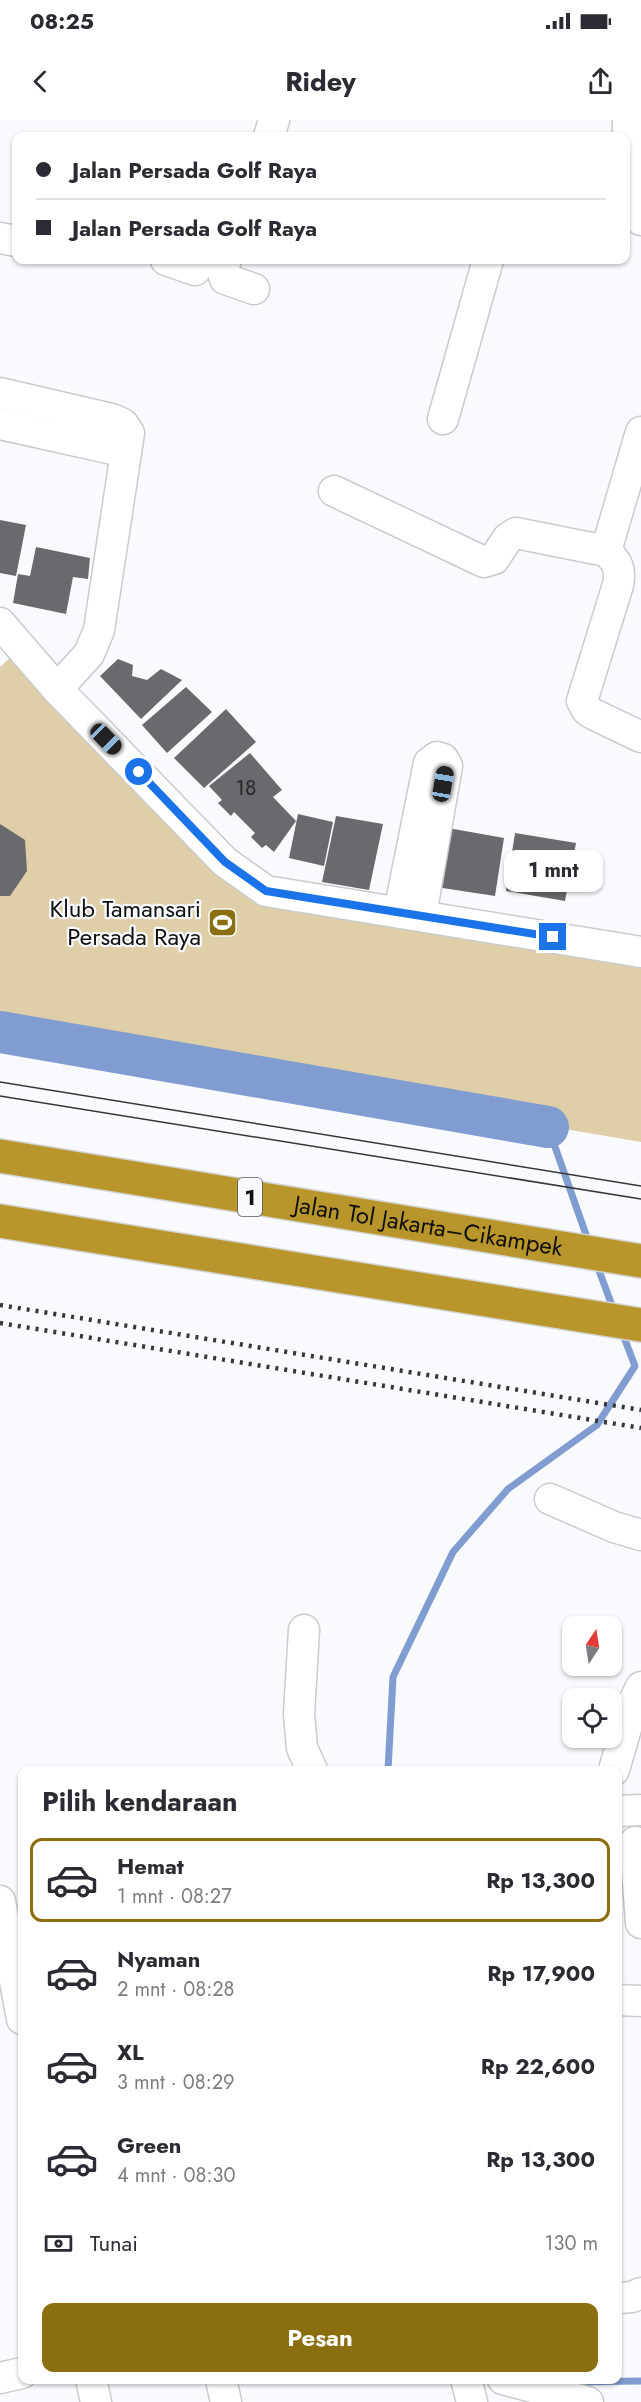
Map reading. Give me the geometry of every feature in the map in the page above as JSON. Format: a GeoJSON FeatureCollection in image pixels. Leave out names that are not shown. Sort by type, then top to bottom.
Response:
{"type":"FeatureCollection","features":[{"type":"Feature","properties":{"kind":"highway","name":"Jalan Tol Jakarta–Cikampek"},"geometry":{"type":"LineString","coordinates":[[0,1156],[641,1261]]}},
{"type":"Feature","properties":{"kind":"highway"},"geometry":{"type":"LineString","coordinates":[[0,1221],[641,1325]]}},
{"type":"Feature","properties":{"kind":"street"},"geometry":{"type":"LineString","coordinates":[[630,164],[632,208]]}},
{"type":"Feature","properties":{"kind":"street"},"geometry":{"type":"LineString","coordinates":[[178,264],[195,270]]}},
{"type":"Feature","properties":{"kind":"street"},"geometry":{"type":"LineString","coordinates":[[224,264],[222,270],[225,279],[254,289]]}},
{"type":"Feature","properties":{"kind":"street"},"geometry":{"type":"LineString","coordinates":[[443,419],[487,264]]}},
{"type":"Feature","properties":{"kind":"street"},"geometry":{"type":"LineString","coordinates":[[0,393],[112,419],[123,424],[129,433],[101,624],[89,654],[57,689]]}},
{"type":"Feature","properties":{"kind":"street"},"geometry":{"type":"LineString","coordinates":[[0,424],[126,452]]}},
{"type":"Feature","properties":{"kind":"street"},"geometry":{"type":"LineString","coordinates":[[606,551],[641,432]]}},
{"type":"Feature","properties":{"kind":"street"},"geometry":{"type":"LineString","coordinates":[[334,491],[484,562],[494,559],[508,538],[516,533],[606,551],[617,563],[620,578],[582,701],[586,710],[641,737]]}},
{"type":"Feature","properties":{"kind":"street"},"geometry":{"type":"LineString","coordinates":[[0,623],[57,689],[225,862],[266,891],[641,952]]}},
{"type":"Feature","properties":{"kind":"street"},"geometry":{"type":"LineString","coordinates":[[550,1499],[614,1527],[641,1535]]}},
{"type":"Feature","properties":{"kind":"street"},"geometry":{"type":"LineString","coordinates":[[304,1630],[299,1714],[302,1748],[310,1766]]}},
{"type":"Feature","properties":{"kind":"street"},"geometry":{"type":"LineString","coordinates":[[615,1766],[633,1704],[641,1687]]}},
{"type":"Feature","properties":{"kind":"street"},"geometry":{"type":"LineString","coordinates":[[622,1811],[641,1810]]}},
{"type":"Feature","properties":{"kind":"street"},"geometry":{"type":"LineString","coordinates":[[635,1842],[641,1923]]}},
{"type":"Feature","properties":{"kind":"street"},"geometry":{"type":"LineString","coordinates":[[0,1901],[4,1941],[18,1981]]}},
{"type":"Feature","properties":{"kind":"street"},"geometry":{"type":"LineString","coordinates":[[622,2000],[641,2001]]}},
{"type":"Feature","properties":{"kind":"street"},"geometry":{"type":"LineString","coordinates":[[622,2298],[641,2293]]}},
{"type":"Feature","properties":{"kind":"street"},"geometry":{"type":"LineString","coordinates":[[0,2378],[18,2374]]}},
{"type":"Feature","properties":{"kind":"street"},"geometry":{"type":"LineString","coordinates":[[92,2384],[96,2402]]}},
{"type":"Feature","properties":{"kind":"street"},"geometry":{"type":"LineString","coordinates":[[223,2384],[226,2402]]}},
{"type":"Feature","properties":{"kind":"street"},"geometry":{"type":"LineString","coordinates":[[467,2384],[472,2402]]}},
{"type":"Feature","properties":{"kind":"street"},"geometry":{"type":"LineString","coordinates":[[521,2384],[588,2402]]}},
{"type":"Feature","properties":{"kind":"shaded area","name":"Klub Tamansari Persada Raya"},"geometry":{"type":"Polygon","coordinates":[[[25,644],[248,893],[641,954],[641,1142],[0,1032],[0,667],[25,644]]]}},
{"type":"Feature","properties":{"kind":"building"},"geometry":{"type":"Polygon","coordinates":[[[0,520],[26,525],[16,576],[0,573],[0,520]]]}},
{"type":"Feature","properties":{"kind":"building"},"geometry":{"type":"Polygon","coordinates":[[[36,547],[90,558],[88,579],[73,577],[66,614],[13,603],[18,574],[30,576],[36,547]]]}},
{"type":"Feature","properties":{"kind":"building"},"geometry":{"type":"Polygon","coordinates":[[[118,659],[133,665],[132,676],[147,680],[161,669],[182,680],[141,719],[100,676],[118,659]]]}},
{"type":"Feature","properties":{"kind":"building"},"geometry":{"type":"Polygon","coordinates":[[[186,687],[212,712],[167,753],[142,725],[186,687]]]}},
{"type":"Feature","properties":{"kind":"building"},"geometry":{"type":"Polygon","coordinates":[[[226,709],[256,742],[204,788],[174,758],[226,709]]]}},
{"type":"Feature","properties":{"kind":"building"},"geometry":{"type":"Polygon","coordinates":[[[250,753],[282,790],[273,797],[296,821],[274,852],[266,845],[262,848],[251,837],[255,833],[234,812],[231,816],[218,803],[222,800],[209,786],[250,753]]]}},
{"type":"Feature","properties":{"kind":"building"},"geometry":{"type":"Polygon","coordinates":[[[298,814],[333,822],[324,866],[289,858],[298,814]]]}},
{"type":"Feature","properties":{"kind":"building"},"geometry":{"type":"Polygon","coordinates":[[[336,816],[383,824],[369,890],[322,882],[336,816]]]}},
{"type":"Feature","properties":{"kind":"building"},"geometry":{"type":"Polygon","coordinates":[[[0,824],[25,840],[27,871],[10,896],[0,896],[0,824]]]}},
{"type":"Feature","properties":{"kind":"building"},"geometry":{"type":"Polygon","coordinates":[[[448,828],[504,838],[495,896],[436,887],[448,828]]]}},
{"type":"Feature","properties":{"kind":"building"},"geometry":{"type":"Polygon","coordinates":[[[515,833],[576,843],[565,901],[506,891],[515,833]]]}},
{"type":"Feature","properties":{"kind":"waterway"},"geometry":{"type":"LineString","coordinates":[[0,1032],[548,1127]]}},
{"type":"Feature","properties":{"kind":"waterway"},"geometry":{"type":"LineString","coordinates":[[548,1127],[589,1243]]}},
{"type":"Feature","properties":{"kind":"waterway"},"geometry":{"type":"LineString","coordinates":[[597,1265],[614,1311]]}},
{"type":"Feature","properties":{"kind":"waterway"},"geometry":{"type":"LineString","coordinates":[[388,1766],[393,1677],[453,1552],[508,1489],[597,1425],[635,1366],[622,1332]]}},
{"type":"Feature","properties":{"kind":"waterway"},"geometry":{"type":"LineString","coordinates":[[622,2381],[641,2381]]}},
{"type":"Feature","properties":{"kind":"tram line"},"geometry":{"type":"LineString","coordinates":[[0,1082],[641,1186]]}},
{"type":"Feature","properties":{"kind":"tram line"},"geometry":{"type":"LineString","coordinates":[[0,1096],[641,1199]]}},
{"type":"Feature","properties":{"kind":"railway"},"geometry":{"type":"LineString","coordinates":[[0,1305],[641,1410]]}},
{"type":"Feature","properties":{"kind":"railway"},"geometry":{"type":"LineString","coordinates":[[0,1323],[641,1428]]}},
{"type":"Feature","properties":{"kind":"place","name":"Klub Tamansari Persada Raya"},"geometry":{"type":"Point","coordinates":[222,923]}},
{"type":"Feature","properties":{"kind":"route"},"geometry":{"type":"LineString","coordinates":[[139,772],[225,862],[266,891],[553,937]]}}]}
